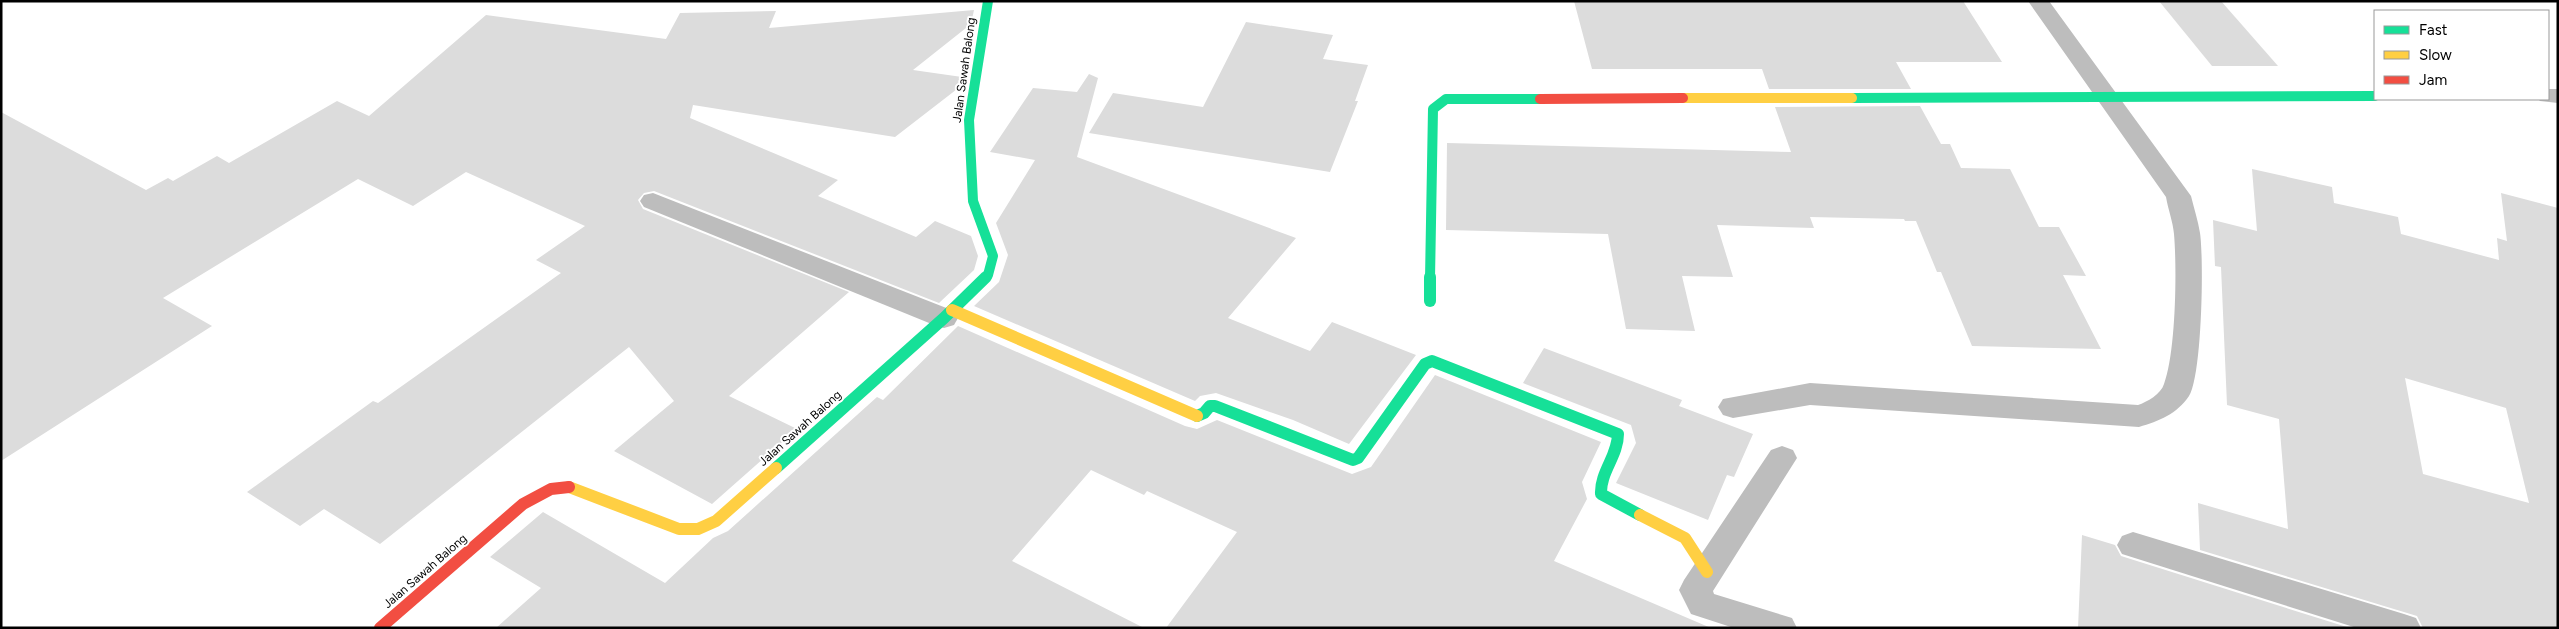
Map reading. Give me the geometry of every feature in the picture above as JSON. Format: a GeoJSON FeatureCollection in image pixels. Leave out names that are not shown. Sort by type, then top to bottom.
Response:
{"type":"FeatureCollection","features":[{"type":"Feature","properties":{"kind":"street","name":"Jalan Sawah Balong"},"geometry":{"type":"LineString","coordinates":[[380,628],[522,504],[545,491],[566,486],[680,529],[698,529],[716,521],[948,314],[988,275],[993,256],[973,201],[969,120],[988,1]]}},
{"type":"Feature","properties":{"kind":"street"},"geometry":{"type":"LineString","coordinates":[[1733,407],[1810,394],[2139,416],[2160,409],[2178,390],[2185,346],[2188,280],[2187,233],[2178,196],[2038,1]]}},
{"type":"Feature","properties":{"kind":"street"},"geometry":{"type":"LineString","coordinates":[[1430,301],[1433,109],[1438,102],[1446,100],[2374,96]]}},
{"type":"Feature","properties":{"kind":"street"},"geometry":{"type":"LineString","coordinates":[[653,201],[948,314],[1196,416],[1204,414],[1210,406],[1215,406],[1281,430],[1353,460],[1358,458],[1425,364],[1432,361],[1618,434],[1619,442],[1600,483],[1601,494],[1685,538],[1707,572]]}},
{"type":"Feature","properties":{"kind":"street"},"geometry":{"type":"LineString","coordinates":[[1780,628],[1703,604],[1696,590],[1782,458]]}},
{"type":"Feature","properties":{"kind":"street"},"geometry":{"type":"LineString","coordinates":[[2133,545],[2404,628]]}},
{"type":"Feature","properties":{"kind":"building"},"geometry":{"type":"Polygon","coordinates":[[[1574,1],[1963,1],[2002,62],[1896,62],[1911,89],[1769,89],[1762,69],[1592,69],[1574,1]]]}},
{"type":"Feature","properties":{"kind":"building"},"geometry":{"type":"Polygon","coordinates":[[[2159,1],[2221,1],[2278,66],[2212,66],[2159,1]]]}},
{"type":"Feature","properties":{"kind":"building"},"geometry":{"type":"Polygon","coordinates":[[[974,10],[971,24],[913,70],[962,77],[961,86],[895,137],[693,105],[690,118],[838,180],[818,196],[916,237],[935,221],[971,236],[978,256],[974,270],[939,303],[654,191],[644,193],[638,200],[643,209],[849,292],[729,396],[797,429],[712,504],[614,451],[674,401],[629,347],[380,544],[324,509],[300,526],[247,492],[373,401],[378,403],[561,273],[536,260],[585,226],[466,172],[413,206],[358,179],[163,298],[212,326],[1,461],[1,112],[146,190],[168,178],[173,181],[217,156],[229,163],[337,101],[369,116],[486,15],[666,39],[680,13],[776,11],[769,28],[974,10]]]}},
{"type":"Feature","properties":{"kind":"building"},"geometry":{"type":"Polygon","coordinates":[[[1246,22],[1333,35],[1323,59],[1368,65],[1355,101],[1358,101],[1330,172],[1089,133],[1113,93],[1203,107],[1246,22]]]}},
{"type":"Feature","properties":{"kind":"building"},"geometry":{"type":"Polygon","coordinates":[[[1089,74],[1098,78],[1077,157],[1296,238],[1228,318],[1310,351],[1332,322],[1416,355],[1349,444],[1293,420],[1216,393],[1200,396],[1195,401],[974,306],[999,282],[1008,255],[996,223],[1035,160],[990,152],[1033,88],[1077,92],[1089,74]]]}},
{"type":"Feature","properties":{"kind":"building"},"geometry":{"type":"Polygon","coordinates":[[[1920,106],[1941,144],[1950,144],[1961,168],[2010,169],[2039,227],[2059,227],[2086,276],[2063,275],[2101,349],[1972,346],[1941,272],[1937,272],[1916,221],[1905,221],[1904,219],[1810,217],[1814,228],[1717,225],[1733,277],[1682,276],[1695,331],[1626,329],[1608,234],[1446,230],[1447,143],[1791,152],[1775,107],[1920,106]]]}},
{"type":"Feature","properties":{"kind":"building"},"geometry":{"type":"Polygon","coordinates":[[[2252,169],[2332,187],[2334,203],[2398,217],[2401,234],[2499,260],[2497,238],[2507,241],[2501,193],[2558,208],[2558,628],[2423,628],[2417,616],[2200,550],[2198,503],[2288,529],[2279,419],[2227,405],[2221,267],[2215,266],[2213,220],[2257,231],[2252,169]],[[2405,378],[2423,474],[2529,503],[2506,408],[2405,378]]]}},
{"type":"Feature","properties":{"kind":"building"},"geometry":{"type":"Polygon","coordinates":[[[958,326],[1185,426],[1197,429],[1217,420],[1352,474],[1371,467],[1435,375],[1601,442],[1582,482],[1587,499],[1554,561],[1711,628],[1166,628],[1237,532],[1147,491],[1144,495],[1091,470],[1012,561],[1144,628],[496,628],[541,588],[490,557],[543,512],[665,583],[713,538],[728,531],[877,397],[883,400],[958,326]]]}},
{"type":"Feature","properties":{"kind":"building"},"geometry":{"type":"Polygon","coordinates":[[[1544,348],[1682,400],[1679,406],[1753,434],[1734,477],[1727,475],[1708,520],[1616,483],[1636,443],[1631,425],[1523,383],[1544,348]]]}},
{"type":"Feature","properties":{"kind":"building"},"geometry":{"type":"Polygon","coordinates":[[[2082,535],[2115,545],[2121,556],[2350,628],[2078,628],[2082,535]]]}},
{"type":"Feature","properties":{"kind":"traffic: fast"},"geometry":{"type":"LineString","coordinates":[[776,468],[944,318],[988,275],[993,256],[973,201],[969,120],[988,1]]}},
{"type":"Feature","properties":{"kind":"traffic: fast"},"geometry":{"type":"LineString","coordinates":[[1852,98],[2374,96]]}},
{"type":"Feature","properties":{"kind":"traffic: fast"},"geometry":{"type":"LineString","coordinates":[[1430,301],[1433,109],[1446,99],[1540,99]]}},
{"type":"Feature","properties":{"kind":"traffic: fast"},"geometry":{"type":"LineString","coordinates":[[1197,416],[1204,413],[1210,406],[1215,406],[1353,460],[1358,458],[1425,364],[1432,361],[1618,434],[1616,449],[1602,478],[1601,494],[1640,515]]}},
{"type":"Feature","properties":{"kind":"traffic: slow"},"geometry":{"type":"LineString","coordinates":[[1683,98],[1852,98]]}},
{"type":"Feature","properties":{"kind":"traffic: slow"},"geometry":{"type":"LineString","coordinates":[[952,310],[1197,416]]}},
{"type":"Feature","properties":{"kind":"traffic: slow"},"geometry":{"type":"LineString","coordinates":[[569,487],[679,529],[698,529],[716,521],[776,468]]}},
{"type":"Feature","properties":{"kind":"traffic: slow"},"geometry":{"type":"LineString","coordinates":[[1640,515],[1685,538],[1707,572]]}},
{"type":"Feature","properties":{"kind":"traffic: jam"},"geometry":{"type":"LineString","coordinates":[[1540,99],[1683,98]]}},
{"type":"Feature","properties":{"kind":"traffic: jam"},"geometry":{"type":"LineString","coordinates":[[380,628],[523,504],[551,489],[563,486],[569,487]]}}]}
